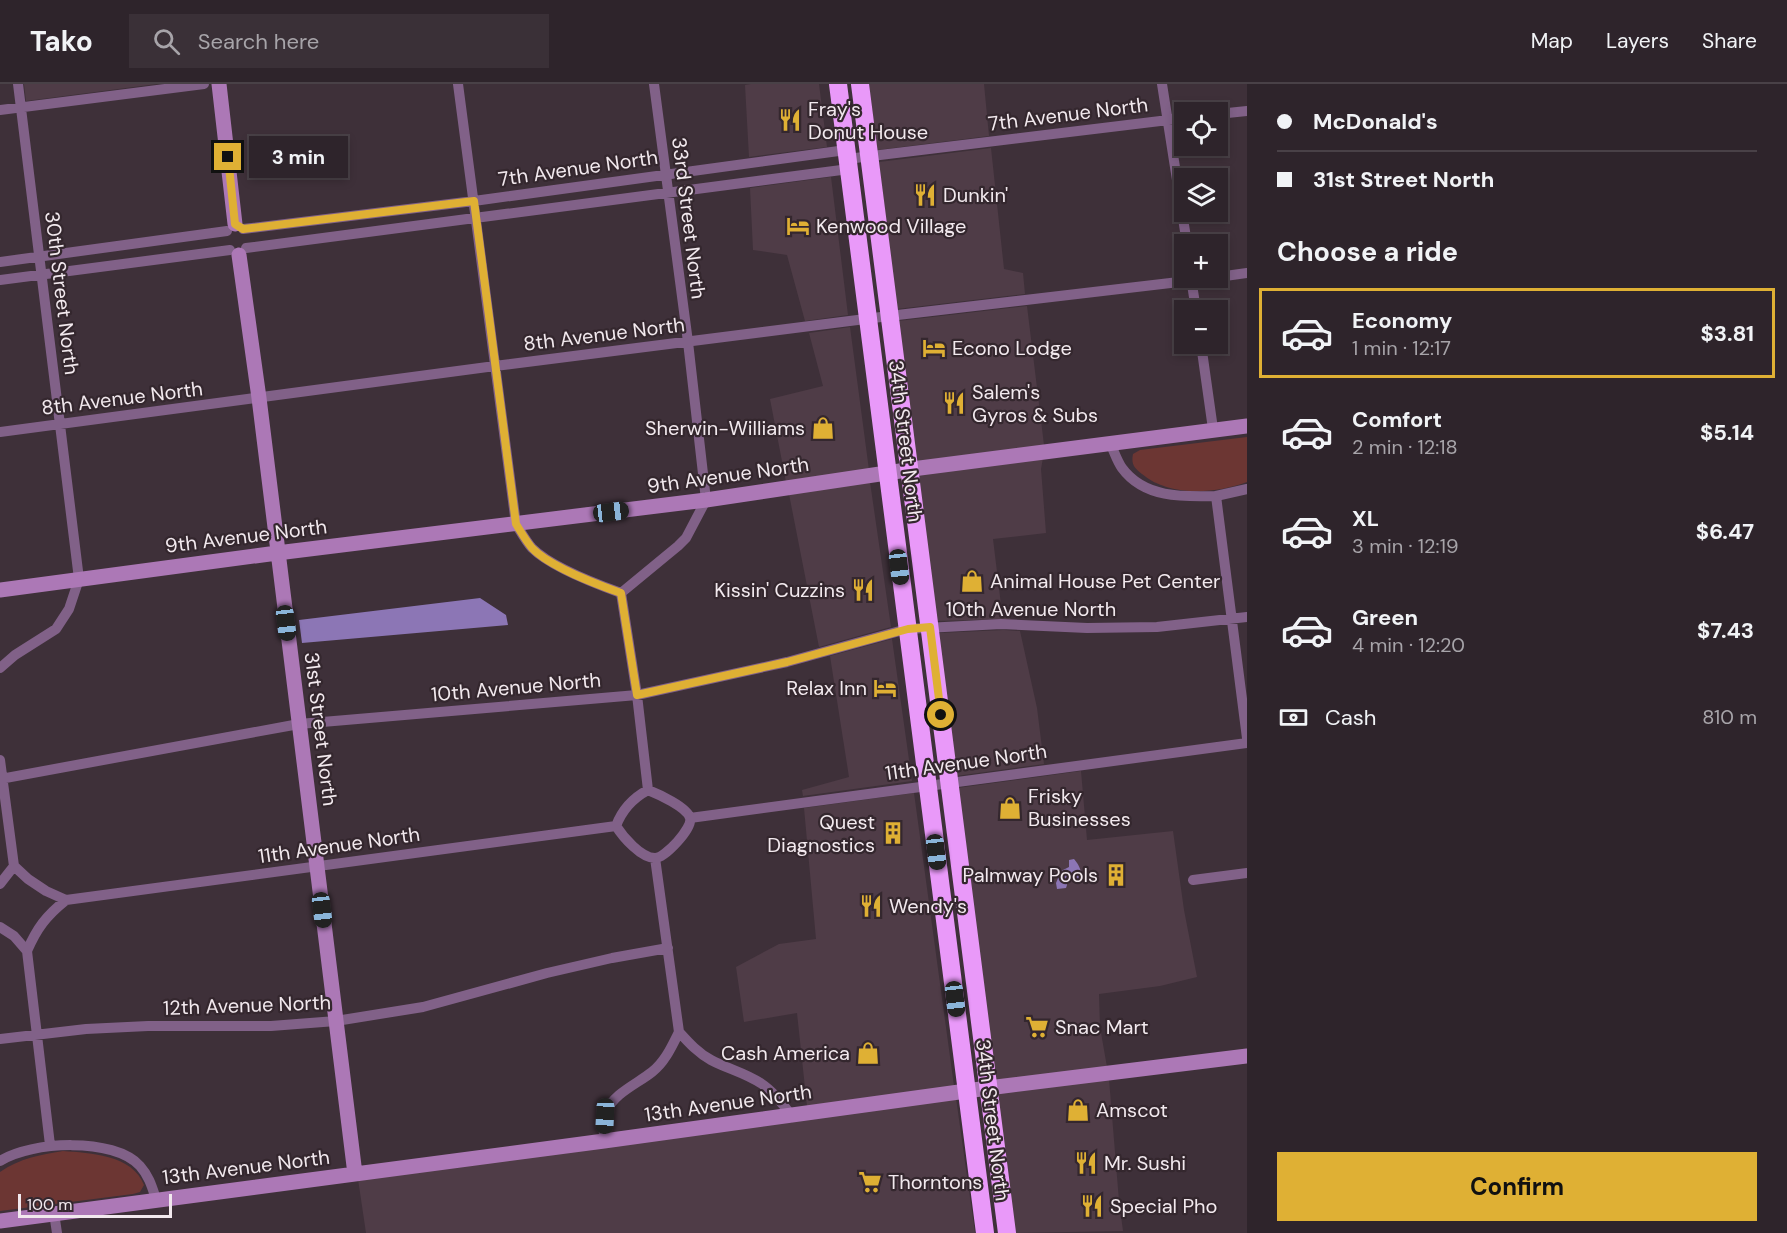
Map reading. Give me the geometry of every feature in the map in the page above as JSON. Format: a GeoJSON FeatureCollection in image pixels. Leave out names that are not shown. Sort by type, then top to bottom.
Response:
{"type":"FeatureCollection","features":[{"type":"Feature","properties":{"kind":"highway","name":"34th Street North"},"geometry":{"type":"LineString","coordinates":[[838,84],[985,1233]]}},
{"type":"Feature","properties":{"kind":"highway","name":"34th Street North"},"geometry":{"type":"LineString","coordinates":[[860,84],[1007,1233]]}},
{"type":"Feature","properties":{"kind":"highway"},"geometry":{"type":"LineString","coordinates":[[947,939],[969,936]]}},
{"type":"Feature","properties":{"kind":"street","name":"30th Street North"},"geometry":{"type":"LineString","coordinates":[[18,84],[79,579]]}},
{"type":"Feature","properties":{"kind":"street"},"geometry":{"type":"LineString","coordinates":[[0,110],[204,84]]}},
{"type":"Feature","properties":{"kind":"street"},"geometry":{"type":"LineString","coordinates":[[219,84],[235,228],[227,245],[238,251],[246,235],[235,228]]}},
{"type":"Feature","properties":{"kind":"street"},"geometry":{"type":"LineString","coordinates":[[458,84],[516,524],[533,549],[554,563],[590,582],[621,593]]}},
{"type":"Feature","properties":{"kind":"street","name":"33rd Street North"},"geometry":{"type":"LineString","coordinates":[[654,84],[706,500]]}},
{"type":"Feature","properties":{"kind":"street"},"geometry":{"type":"LineString","coordinates":[[1162,84],[1185,234]]}},
{"type":"Feature","properties":{"kind":"street"},"geometry":{"type":"LineString","coordinates":[[1228,113],[1247,111]]}},
{"type":"Feature","properties":{"kind":"street","name":"7th Avenue North"},"geometry":{"type":"LineString","coordinates":[[0,280],[238,251],[668,193],[848,160],[1174,119]]}},
{"type":"Feature","properties":{"kind":"street","name":"7th Avenue North"},"geometry":{"type":"LineString","coordinates":[[0,262],[235,228],[474,201],[665,174],[848,160]]}},
{"type":"Feature","properties":{"kind":"street","name":"31st Street North"},"geometry":{"type":"LineString","coordinates":[[238,251],[259,398],[355,1174]]}},
{"type":"Feature","properties":{"kind":"street"},"geometry":{"type":"LineString","coordinates":[[1228,276],[1247,273]]}},
{"type":"Feature","properties":{"kind":"street","name":"8th Avenue North"},"geometry":{"type":"LineString","coordinates":[[0,432],[495,366],[1174,281]]}},
{"type":"Feature","properties":{"kind":"street"},"geometry":{"type":"LineString","coordinates":[[1202,354],[1213,429]]}},
{"type":"Feature","properties":{"kind":"street","name":"9th Avenue North"},"geometry":{"type":"LineString","coordinates":[[0,590],[706,500],[909,470],[1247,426]]}},
{"type":"Feature","properties":{"kind":"street"},"geometry":{"type":"LineString","coordinates":[[1110,443],[1121,468],[1135,482],[1159,494],[1187,497],[1216,496],[1247,489]]}},
{"type":"Feature","properties":{"kind":"street"},"geometry":{"type":"LineString","coordinates":[[1216,496],[1247,741]]}},
{"type":"Feature","properties":{"kind":"street"},"geometry":{"type":"LineString","coordinates":[[621,593],[686,538],[706,500]]}},
{"type":"Feature","properties":{"kind":"street"},"geometry":{"type":"LineString","coordinates":[[0,668],[15,655],[56,629],[69,609],[79,579]]}},
{"type":"Feature","properties":{"kind":"street"},"geometry":{"type":"LineString","coordinates":[[621,593],[637,695],[648,790]]}},
{"type":"Feature","properties":{"kind":"street","name":"10th Avenue North"},"geometry":{"type":"LineString","coordinates":[[2,778],[299,724],[637,695],[787,662],[908,629],[1001,624],[1087,628],[1157,627],[1247,617]]}},
{"type":"Feature","properties":{"kind":"street","name":"11th Avenue North"},"geometry":{"type":"LineString","coordinates":[[690,818],[1247,741]]}},
{"type":"Feature","properties":{"kind":"street"},"geometry":{"type":"LineString","coordinates":[[0,760],[14,866],[37,885],[66,900],[50,913],[35,932],[27,951],[50,1145]]}},
{"type":"Feature","properties":{"kind":"street"},"geometry":{"type":"LineString","coordinates":[[648,790],[677,805],[690,818],[685,832],[674,845],[662,856],[655,858],[634,848],[616,826],[619,817],[628,805],[648,790]]}},
{"type":"Feature","properties":{"kind":"street","name":"11th Avenue North"},"geometry":{"type":"LineString","coordinates":[[66,900],[616,826]]}},
{"type":"Feature","properties":{"kind":"street"},"geometry":{"type":"LineString","coordinates":[[655,858],[679,1032],[695,1050],[710,1060],[745,1074],[763,1085],[779,1098],[791,1115]]}},
{"type":"Feature","properties":{"kind":"street"},"geometry":{"type":"LineString","coordinates":[[0,885],[14,866]]}},
{"type":"Feature","properties":{"kind":"street"},"geometry":{"type":"LineString","coordinates":[[1193,880],[1247,873]]}},
{"type":"Feature","properties":{"kind":"street"},"geometry":{"type":"LineString","coordinates":[[0,927],[14,936],[27,951]]}},
{"type":"Feature","properties":{"kind":"street","name":"12th Avenue North"},"geometry":{"type":"LineString","coordinates":[[0,1040],[86,1029],[148,1026],[271,1026],[336,1021],[423,1007],[547,973],[668,948]]}},
{"type":"Feature","properties":{"kind":"street"},"geometry":{"type":"LineString","coordinates":[[604,1141],[606,1113],[615,1099],[654,1071],[667,1055],[679,1032]]}},
{"type":"Feature","properties":{"kind":"street","name":"13th Avenue North"},"geometry":{"type":"LineString","coordinates":[[0,1221],[604,1141],[967,1090],[1247,1056]]}},
{"type":"Feature","properties":{"kind":"street"},"geometry":{"type":"LineString","coordinates":[[0,1161],[50,1145],[84,1145],[107,1150],[126,1156],[139,1164],[150,1179],[156,1199]]}},
{"type":"Feature","properties":{"kind":"street"},"geometry":{"type":"LineString","coordinates":[[54,1214],[57,1233]]}},
{"type":"Feature","properties":{"kind":"shaded area"},"geometry":{"type":"Polygon","coordinates":[[[24,84],[157,84],[26,101],[24,84]]]}},
{"type":"Feature","properties":{"kind":"shaded area"},"geometry":{"type":"Polygon","coordinates":[[[819,84],[827,147],[749,157],[745,85],[819,84]]]}},
{"type":"Feature","properties":{"kind":"shaded area"},"geometry":{"type":"Polygon","coordinates":[[[869,84],[984,84],[989,136],[877,150],[869,84]]]}},
{"type":"Feature","properties":{"kind":"shaded area"},"geometry":{"type":"Polygon","coordinates":[[[991,148],[1004,269],[1023,273],[1025,294],[897,309],[879,162],[991,148]]]}},
{"type":"Feature","properties":{"kind":"shaded area"},"geometry":{"type":"Polygon","coordinates":[[[831,177],[848,315],[805,321],[787,255],[753,250],[750,188],[831,177]]]}},
{"type":"Feature","properties":{"kind":"shaded area"},"geometry":{"type":"Polygon","coordinates":[[[1027,306],[1044,445],[916,463],[898,321],[1027,306]]]}},
{"type":"Feature","properties":{"kind":"shaded area"},"geometry":{"type":"Polygon","coordinates":[[[850,327],[869,470],[786,482],[770,399],[823,386],[809,333],[850,327]]]}},
{"type":"Feature","properties":{"kind":"shaded area"},"geometry":{"type":"Polygon","coordinates":[[[1247,437],[1247,482],[1221,489],[1193,491],[1165,487],[1137,470],[1132,460],[1133,454],[1140,450],[1247,437]]]}},
{"type":"Feature","properties":{"kind":"shaded area"},"geometry":{"type":"Polygon","coordinates":[[[1043,458],[1041,469],[1046,533],[993,539],[1002,613],[1011,619],[936,621],[918,475],[1043,458]]]}},
{"type":"Feature","properties":{"kind":"shaded area"},"geometry":{"type":"Polygon","coordinates":[[[870,482],[891,627],[819,647],[789,494],[870,482]]]}},
{"type":"Feature","properties":{"kind":"shaded area"},"geometry":{"type":"Polygon","coordinates":[[[480,598],[506,615],[508,625],[302,643],[299,620],[480,598]]]}},
{"type":"Feature","properties":{"kind":"shaded area"},"geometry":{"type":"Polygon","coordinates":[[[1020,631],[1037,708],[1044,764],[956,776],[938,633],[1020,631]]]}},
{"type":"Feature","properties":{"kind":"shaded area"},"geometry":{"type":"Polygon","coordinates":[[[892,639],[912,781],[803,796],[802,790],[849,777],[830,656],[892,639]]]}},
{"type":"Feature","properties":{"kind":"shaded area"},"geometry":{"type":"Polygon","coordinates":[[[1081,771],[1087,840],[1173,831],[1184,910],[1197,977],[1160,986],[1099,994],[1100,1027],[1107,1067],[994,1081],[957,788],[1081,771]]]}},
{"type":"Feature","properties":{"kind":"shaded area"},"geometry":{"type":"Polygon","coordinates":[[[914,793],[954,1086],[807,1106],[797,1013],[744,1022],[736,967],[779,944],[816,939],[804,808],[914,793]]]}},
{"type":"Feature","properties":{"kind":"shaded area"},"geometry":{"type":"Polygon","coordinates":[[[1074,859],[1080,869],[1080,879],[1075,880],[1072,875],[1068,874],[1066,888],[1057,889],[1056,883],[1061,871],[1069,867],[1069,860],[1074,859]]]}},
{"type":"Feature","properties":{"kind":"shaded area"},"geometry":{"type":"Polygon","coordinates":[[[1109,1079],[1123,1231],[1014,1233],[996,1093],[1109,1079]]]}},
{"type":"Feature","properties":{"kind":"shaded area"},"geometry":{"type":"Polygon","coordinates":[[[956,1098],[975,1233],[366,1233],[358,1179],[789,1121],[791,1123],[956,1098]]]}},
{"type":"Feature","properties":{"kind":"shaded area"},"geometry":{"type":"Polygon","coordinates":[[[63,1151],[98,1155],[121,1162],[138,1175],[144,1185],[140,1192],[133,1194],[0,1211],[0,1172],[23,1160],[63,1151]]]}},
{"type":"Feature","properties":{"kind":"place","name":"Fray's Donut House"},"geometry":{"type":"Point","coordinates":[790,120]}},
{"type":"Feature","properties":{"kind":"place","name":"Dunkin'"},"geometry":{"type":"Point","coordinates":[925,195]}},
{"type":"Feature","properties":{"kind":"place","name":"Kenwood Village"},"geometry":{"type":"Point","coordinates":[798,226]}},
{"type":"Feature","properties":{"kind":"place","name":"Econo Lodge"},"geometry":{"type":"Point","coordinates":[934,348]}},
{"type":"Feature","properties":{"kind":"place","name":"Salem's Gyros & Subs"},"geometry":{"type":"Point","coordinates":[954,403]}},
{"type":"Feature","properties":{"kind":"place","name":"Sherwin-Williams"},"geometry":{"type":"Point","coordinates":[823,428]}},
{"type":"Feature","properties":{"kind":"place","name":"Animal House Pet Center"},"geometry":{"type":"Point","coordinates":[972,581]}},
{"type":"Feature","properties":{"kind":"place","name":"Kissin' Cuzzins"},"geometry":{"type":"Point","coordinates":[863,590]}},
{"type":"Feature","properties":{"kind":"place","name":"Relax Inn"},"geometry":{"type":"Point","coordinates":[885,688]}},
{"type":"Feature","properties":{"kind":"place","name":"Frisky Businesses"},"geometry":{"type":"Point","coordinates":[1010,808]}},
{"type":"Feature","properties":{"kind":"place","name":"Quest Diagnostics"},"geometry":{"type":"Point","coordinates":[893,833]}},
{"type":"Feature","properties":{"kind":"place","name":"Palmway Pools"},"geometry":{"type":"Point","coordinates":[1116,875]}},
{"type":"Feature","properties":{"kind":"place","name":"Wendy's"},"geometry":{"type":"Point","coordinates":[871,906]}},
{"type":"Feature","properties":{"kind":"place","name":"Snac Mart"},"geometry":{"type":"Point","coordinates":[1037,1027]}},
{"type":"Feature","properties":{"kind":"place","name":"Cash America"},"geometry":{"type":"Point","coordinates":[868,1053]}},
{"type":"Feature","properties":{"kind":"place","name":"Amscot"},"geometry":{"type":"Point","coordinates":[1078,1110]}},
{"type":"Feature","properties":{"kind":"place","name":"Mr. Sushi"},"geometry":{"type":"Point","coordinates":[1086,1163]}},
{"type":"Feature","properties":{"kind":"place","name":"Thorntons"},"geometry":{"type":"Point","coordinates":[870,1182]}},
{"type":"Feature","properties":{"kind":"place","name":"Special Pho"},"geometry":{"type":"Point","coordinates":[1092,1206]}},
{"type":"Feature","properties":{"kind":"route"},"geometry":{"type":"LineString","coordinates":[[228,157],[235,224],[243,229],[474,201],[516,524],[533,549],[554,563],[590,582],[621,593],[637,695],[787,662],[908,629],[930,627],[941,715]]}}]}
